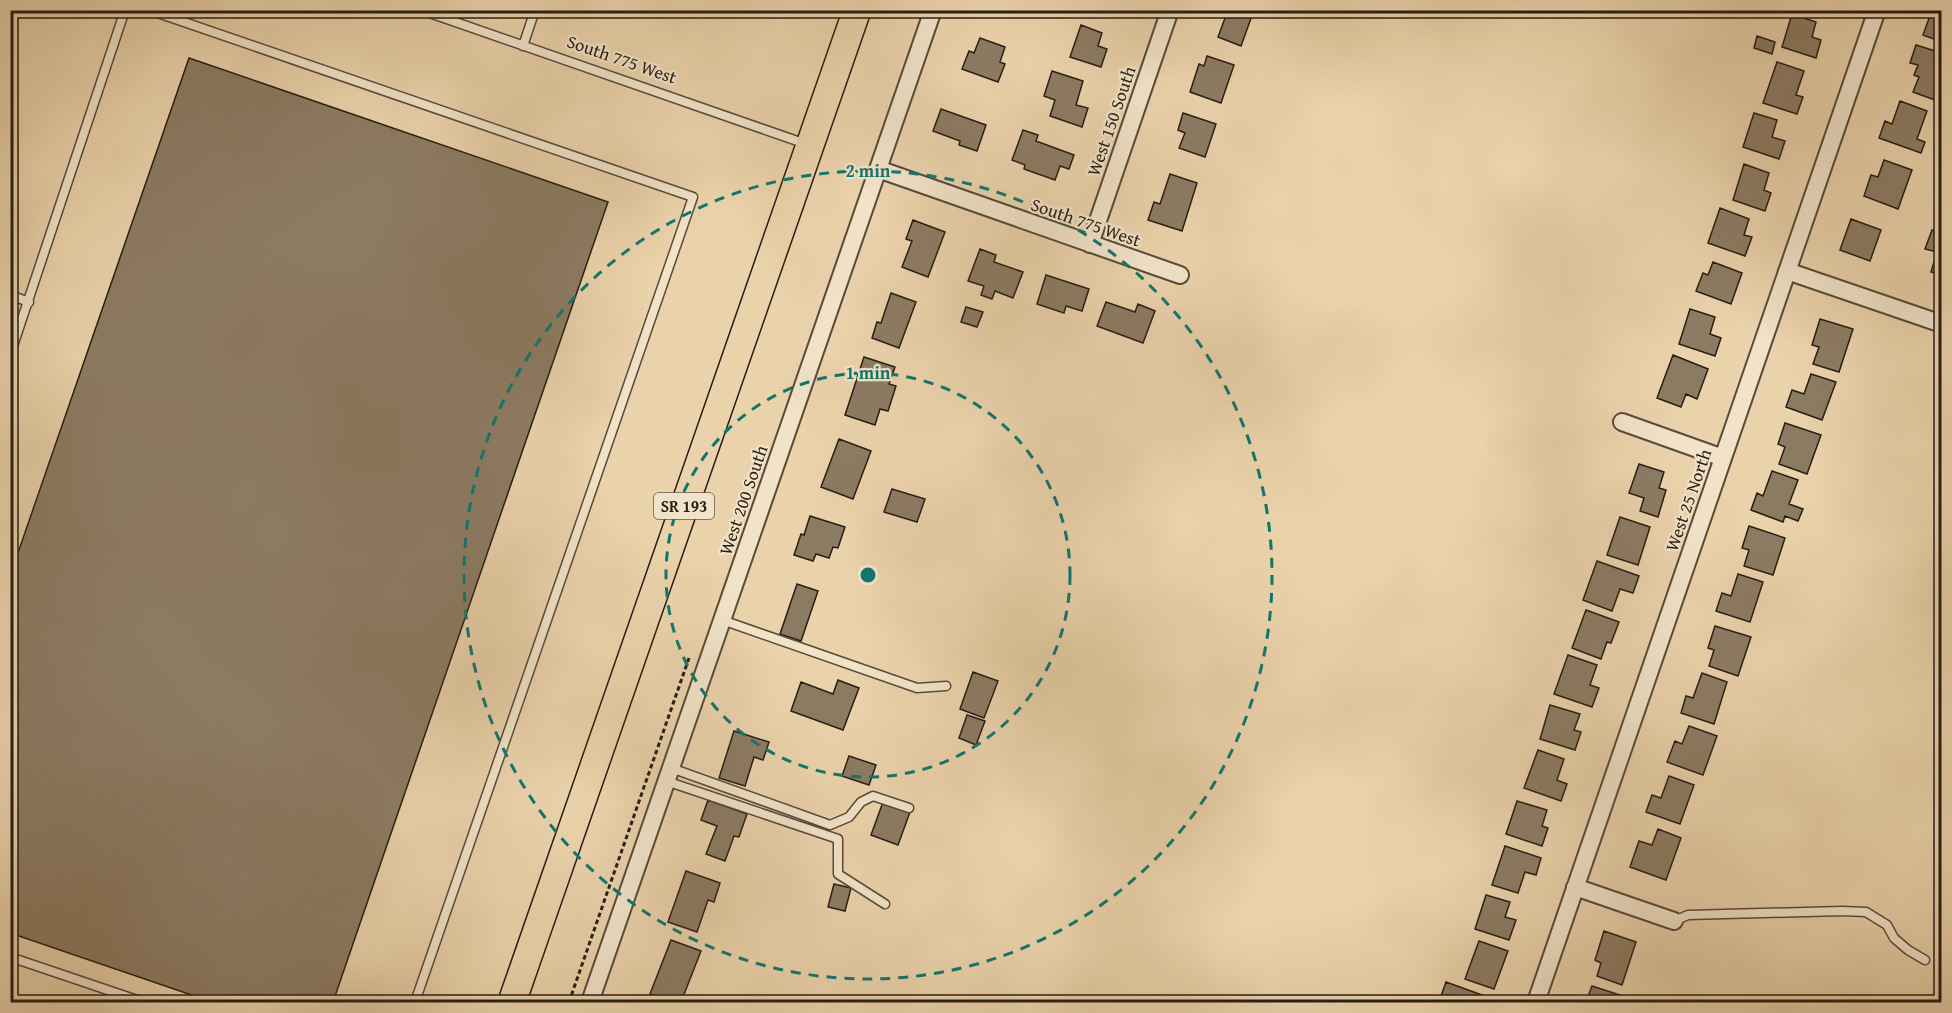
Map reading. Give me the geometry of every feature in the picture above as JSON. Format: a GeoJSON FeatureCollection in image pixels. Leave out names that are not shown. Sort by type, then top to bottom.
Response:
{"type":"FeatureCollection","features":[{"type":"Feature","properties":{"kind":"main road","name":"SR 193"},"geometry":{"type":"LineString","coordinates":[[512,1002],[856,10]]}},
{"type":"Feature","properties":{"kind":"street","name":"West 200 South"},"geometry":{"type":"LineString","coordinates":[[590,1002],[933,10]]}},
{"type":"Feature","properties":{"kind":"street","name":"West 150 South"},"geometry":{"type":"LineString","coordinates":[[1090,243],[1170,10]]}},
{"type":"Feature","properties":{"kind":"street","name":"West 25 North"},"geometry":{"type":"LineString","coordinates":[[1536,1002],[1877,10]]}},
{"type":"Feature","properties":{"kind":"street","name":"South 775 West"},"geometry":{"type":"LineString","coordinates":[[878,169],[1180,275]]}},
{"type":"Feature","properties":{"kind":"street"},"geometry":{"type":"LineString","coordinates":[[1788,271],[1941,324]]}},
{"type":"Feature","properties":{"kind":"street"},"geometry":{"type":"LineString","coordinates":[[1622,422],[1723,458]]}},
{"type":"Feature","properties":{"kind":"street"},"geometry":{"type":"LineString","coordinates":[[1575,887],[1674,921]]}},
{"type":"Feature","properties":{"kind":"lane"},"geometry":{"type":"LineString","coordinates":[[10,355],[125,10]]}},
{"type":"Feature","properties":{"kind":"lane"},"geometry":{"type":"LineString","coordinates":[[150,10],[693,197],[416,1002]]}},
{"type":"Feature","properties":{"kind":"lane","name":"South 775 West"},"geometry":{"type":"LineString","coordinates":[[421,10],[810,145]]}},
{"type":"Feature","properties":{"kind":"lane"},"geometry":{"type":"LineString","coordinates":[[523,46],[535,10]]}},
{"type":"Feature","properties":{"kind":"lane"},"geometry":{"type":"LineString","coordinates":[[10,295],[29,302]]}},
{"type":"Feature","properties":{"kind":"lane"},"geometry":{"type":"LineString","coordinates":[[10,324],[20,328]]}},
{"type":"Feature","properties":{"kind":"lane"},"geometry":{"type":"LineString","coordinates":[[722,620],[917,688],[946,686]]}},
{"type":"Feature","properties":{"kind":"lane"},"geometry":{"type":"LineString","coordinates":[[668,775],[830,825],[849,817],[861,802],[873,796],[909,808]]}},
{"type":"Feature","properties":{"kind":"lane"},"geometry":{"type":"LineString","coordinates":[[668,775],[838,839],[838,874],[885,904]]}},
{"type":"Feature","properties":{"kind":"lane"},"geometry":{"type":"LineString","coordinates":[[1674,921],[1688,915],[1866,912],[1887,925],[1894,938],[1925,960]]}},
{"type":"Feature","properties":{"kind":"lane"},"geometry":{"type":"LineString","coordinates":[[10,957],[143,1002]]}},
{"type":"Feature","properties":{"kind":"building"},"geometry":{"type":"Polygon","coordinates":[[[1228,10],[1254,10],[1241,46],[1218,37],[1228,10]]]}},
{"type":"Feature","properties":{"kind":"building"},"geometry":{"type":"Polygon","coordinates":[[[1932,10],[1942,10],[1942,42],[1923,35],[1932,10]]]}},
{"type":"Feature","properties":{"kind":"building"},"geometry":{"type":"Polygon","coordinates":[[[1792,14],[1816,22],[1812,37],[1821,40],[1816,58],[1782,47],[1792,14]]]}},
{"type":"Feature","properties":{"kind":"building"},"geometry":{"type":"Polygon","coordinates":[[[1081,25],[1102,33],[1098,46],[1107,49],[1101,67],[1070,57],[1081,25]]]}},
{"type":"Feature","properties":{"kind":"building"},"geometry":{"type":"Polygon","coordinates":[[[1757,36],[1775,42],[1772,54],[1754,48],[1757,36]]]}},
{"type":"Feature","properties":{"kind":"building"},"geometry":{"type":"Polygon","coordinates":[[[980,38],[1005,47],[1000,62],[1005,64],[998,82],[962,69],[969,51],[974,53],[980,38]]]}},
{"type":"Feature","properties":{"kind":"building"},"geometry":{"type":"Polygon","coordinates":[[[1916,45],[1942,53],[1942,81],[1935,100],[1913,92],[1919,77],[1914,75],[1918,65],[1910,63],[1916,45]]]}},
{"type":"Feature","properties":{"kind":"building"},"geometry":{"type":"Polygon","coordinates":[[[1207,56],[1234,65],[1221,103],[1190,92],[1199,64],[1204,66],[1207,56]]]}},
{"type":"Feature","properties":{"kind":"building"},"geometry":{"type":"Polygon","coordinates":[[[189,58],[608,202],[333,1002],[212,1002],[10,933],[10,576],[189,58]]]}},
{"type":"Feature","properties":{"kind":"building"},"geometry":{"type":"Polygon","coordinates":[[[1777,62],[1804,71],[1796,95],[1803,97],[1797,114],[1763,103],[1777,62]]]}},
{"type":"Feature","properties":{"kind":"building"},"geometry":{"type":"Polygon","coordinates":[[[1052,71],[1083,81],[1076,105],[1088,108],[1082,127],[1050,116],[1055,100],[1044,96],[1052,71]]]}},
{"type":"Feature","properties":{"kind":"building"},"geometry":{"type":"Polygon","coordinates":[[[1900,101],[1927,111],[1917,139],[1925,142],[1921,153],[1879,138],[1885,121],[1892,124],[1900,101]]]}},
{"type":"Feature","properties":{"kind":"building"},"geometry":{"type":"Polygon","coordinates":[[[941,109],[986,125],[977,151],[959,145],[960,141],[933,131],[941,109]]]}},
{"type":"Feature","properties":{"kind":"building"},"geometry":{"type":"Polygon","coordinates":[[[1183,113],[1216,124],[1205,157],[1179,148],[1185,133],[1178,130],[1183,113]]]}},
{"type":"Feature","properties":{"kind":"building"},"geometry":{"type":"Polygon","coordinates":[[[1754,113],[1777,120],[1772,137],[1785,141],[1779,159],[1743,147],[1754,113]]]}},
{"type":"Feature","properties":{"kind":"building"},"geometry":{"type":"Polygon","coordinates":[[[1023,130],[1038,135],[1036,141],[1074,155],[1069,169],[1060,166],[1055,180],[1024,169],[1025,165],[1012,160],[1023,130]]]}},
{"type":"Feature","properties":{"kind":"building"},"geometry":{"type":"Polygon","coordinates":[[[1884,160],[1912,170],[1898,209],[1864,196],[1871,175],[1878,177],[1884,160]]]}},
{"type":"Feature","properties":{"kind":"building"},"geometry":{"type":"Polygon","coordinates":[[[1744,164],[1769,173],[1764,190],[1771,193],[1765,211],[1733,200],[1744,164]]]}},
{"type":"Feature","properties":{"kind":"building"},"geometry":{"type":"Polygon","coordinates":[[[1170,174],[1197,183],[1182,231],[1148,220],[1154,202],[1160,204],[1170,174]]]}},
{"type":"Feature","properties":{"kind":"building"},"geometry":{"type":"Polygon","coordinates":[[[1720,208],[1749,219],[1744,235],[1752,237],[1745,256],[1708,243],[1720,208]]]}},
{"type":"Feature","properties":{"kind":"building"},"geometry":{"type":"Polygon","coordinates":[[[1851,219],[1881,230],[1870,261],[1840,250],[1851,219]]]}},
{"type":"Feature","properties":{"kind":"building"},"geometry":{"type":"Polygon","coordinates":[[[913,220],[945,232],[928,277],[902,267],[912,241],[906,239],[913,220]]]}},
{"type":"Feature","properties":{"kind":"building"},"geometry":{"type":"Polygon","coordinates":[[[1932,230],[1942,233],[1942,275],[1931,272],[1937,252],[1925,249],[1932,230]]]}},
{"type":"Feature","properties":{"kind":"building"},"geometry":{"type":"Polygon","coordinates":[[[980,249],[996,255],[994,262],[1023,272],[1013,298],[995,291],[992,299],[981,295],[984,286],[968,281],[980,249]]]}},
{"type":"Feature","properties":{"kind":"building"},"geometry":{"type":"Polygon","coordinates":[[[1713,262],[1742,273],[1731,304],[1696,291],[1703,273],[1708,275],[1713,262]]]}},
{"type":"Feature","properties":{"kind":"building"},"geometry":{"type":"Polygon","coordinates":[[[1046,275],[1089,289],[1082,311],[1066,306],[1064,313],[1037,304],[1046,275]]]}},
{"type":"Feature","properties":{"kind":"building"},"geometry":{"type":"Polygon","coordinates":[[[891,293],[916,302],[899,348],[872,338],[877,322],[881,323],[891,293]]]}},
{"type":"Feature","properties":{"kind":"building"},"geometry":{"type":"Polygon","coordinates":[[[1106,302],[1135,312],[1138,304],[1155,311],[1143,343],[1097,326],[1106,302]]]}},
{"type":"Feature","properties":{"kind":"building"},"geometry":{"type":"Polygon","coordinates":[[[966,307],[983,312],[977,327],[961,322],[966,307]]]}},
{"type":"Feature","properties":{"kind":"building"},"geometry":{"type":"Polygon","coordinates":[[[1690,309],[1715,317],[1710,334],[1721,338],[1715,356],[1679,344],[1690,309]]]}},
{"type":"Feature","properties":{"kind":"building"},"geometry":{"type":"Polygon","coordinates":[[[1820,319],[1853,329],[1839,372],[1813,364],[1819,347],[1812,345],[1820,319]]]}},
{"type":"Feature","properties":{"kind":"building"},"geometry":{"type":"Polygon","coordinates":[[[1673,355],[1708,369],[1697,399],[1686,394],[1681,407],[1657,398],[1673,355]]]}},
{"type":"Feature","properties":{"kind":"building"},"geometry":{"type":"Polygon","coordinates":[[[864,357],[895,367],[889,384],[896,386],[888,411],[880,409],[875,425],[845,415],[864,357]]]}},
{"type":"Feature","properties":{"kind":"building"},"geometry":{"type":"Polygon","coordinates":[[[1811,374],[1836,382],[1822,420],[1786,407],[1792,390],[1804,394],[1811,374]]]}},
{"type":"Feature","properties":{"kind":"building"},"geometry":{"type":"Polygon","coordinates":[[[1785,423],[1821,435],[1807,474],[1779,464],[1785,447],[1778,444],[1785,423]]]}},
{"type":"Feature","properties":{"kind":"building"},"geometry":{"type":"Polygon","coordinates":[[[839,439],[871,451],[853,499],[821,487],[839,439]]]}},
{"type":"Feature","properties":{"kind":"building"},"geometry":{"type":"Polygon","coordinates":[[[1639,464],[1664,472],[1659,488],[1666,490],[1658,517],[1640,511],[1644,498],[1629,493],[1639,464]]]}},
{"type":"Feature","properties":{"kind":"building"},"geometry":{"type":"Polygon","coordinates":[[[1772,471],[1798,480],[1789,504],[1803,509],[1798,521],[1785,516],[1783,522],[1751,510],[1757,493],[1763,496],[1772,471]]]}},
{"type":"Feature","properties":{"kind":"building"},"geometry":{"type":"Polygon","coordinates":[[[892,489],[925,499],[917,522],[884,512],[892,489]]]}},
{"type":"Feature","properties":{"kind":"building"},"geometry":{"type":"Polygon","coordinates":[[[810,516],[845,527],[838,548],[833,547],[829,558],[816,554],[813,561],[794,555],[810,516]]]}},
{"type":"Feature","properties":{"kind":"building"},"geometry":{"type":"Polygon","coordinates":[[[1620,517],[1650,527],[1638,565],[1607,555],[1620,517]]]}},
{"type":"Feature","properties":{"kind":"building"},"geometry":{"type":"Polygon","coordinates":[[[1749,526],[1785,538],[1773,575],[1744,566],[1749,550],[1742,548],[1749,526]]]}},
{"type":"Feature","properties":{"kind":"building"},"geometry":{"type":"Polygon","coordinates":[[[1597,561],[1639,576],[1633,593],[1620,589],[1612,611],[1583,600],[1597,561]]]}},
{"type":"Feature","properties":{"kind":"building"},"geometry":{"type":"Polygon","coordinates":[[[1738,574],[1763,582],[1750,622],[1716,611],[1722,593],[1731,596],[1738,574]]]}},
{"type":"Feature","properties":{"kind":"building"},"geometry":{"type":"Polygon","coordinates":[[[797,584],[818,591],[801,641],[780,634],[797,584]]]}},
{"type":"Feature","properties":{"kind":"building"},"geometry":{"type":"Polygon","coordinates":[[[1586,610],[1619,622],[1611,643],[1607,642],[1601,659],[1572,648],[1586,610]]]}},
{"type":"Feature","properties":{"kind":"building"},"geometry":{"type":"Polygon","coordinates":[[[1715,626],[1751,637],[1738,676],[1709,666],[1714,650],[1708,648],[1715,626]]]}},
{"type":"Feature","properties":{"kind":"building"},"geometry":{"type":"Polygon","coordinates":[[[1568,655],[1597,665],[1590,685],[1599,688],[1592,707],[1554,694],[1568,655]]]}},
{"type":"Feature","properties":{"kind":"building"},"geometry":{"type":"Polygon","coordinates":[[[973,672],[998,681],[984,718],[960,709],[973,672]]]}},
{"type":"Feature","properties":{"kind":"building"},"geometry":{"type":"Polygon","coordinates":[[[1702,673],[1727,682],[1714,724],[1681,713],[1686,696],[1693,698],[1702,673]]]}},
{"type":"Feature","properties":{"kind":"building"},"geometry":{"type":"Polygon","coordinates":[[[838,680],[859,688],[843,730],[791,711],[801,682],[833,694],[838,680]]]}},
{"type":"Feature","properties":{"kind":"building"},"geometry":{"type":"Polygon","coordinates":[[[1550,705],[1580,714],[1574,730],[1581,732],[1575,750],[1540,739],[1550,705]]]}},
{"type":"Feature","properties":{"kind":"building"},"geometry":{"type":"Polygon","coordinates":[[[967,715],[985,721],[976,745],[959,738],[967,715]]]}},
{"type":"Feature","properties":{"kind":"building"},"geometry":{"type":"Polygon","coordinates":[[[1689,726],[1717,736],[1703,775],[1667,762],[1675,741],[1682,744],[1689,726]]]}},
{"type":"Feature","properties":{"kind":"building"},"geometry":{"type":"Polygon","coordinates":[[[734,731],[769,742],[763,760],[754,757],[745,786],[719,778],[734,731]]]}},
{"type":"Feature","properties":{"kind":"building"},"geometry":{"type":"Polygon","coordinates":[[[1538,750],[1564,759],[1557,780],[1567,784],[1561,801],[1524,788],[1538,750]]]}},
{"type":"Feature","properties":{"kind":"building"},"geometry":{"type":"Polygon","coordinates":[[[849,756],[876,765],[869,785],[842,776],[849,756]]]}},
{"type":"Feature","properties":{"kind":"building"},"geometry":{"type":"Polygon","coordinates":[[[1669,776],[1694,785],[1680,824],[1646,812],[1652,795],[1661,798],[1669,776]]]}},
{"type":"Feature","properties":{"kind":"building"},"geometry":{"type":"Polygon","coordinates":[[[708,800],[747,814],[739,837],[734,836],[725,861],[706,854],[717,826],[701,820],[708,800]]]}},
{"type":"Feature","properties":{"kind":"building"},"geometry":{"type":"Polygon","coordinates":[[[1517,801],[1547,810],[1542,826],[1548,828],[1542,846],[1506,834],[1517,801]]]}},
{"type":"Feature","properties":{"kind":"building"},"geometry":{"type":"Polygon","coordinates":[[[883,802],[910,812],[898,845],[871,835],[883,802]]]}},
{"type":"Feature","properties":{"kind":"building"},"geometry":{"type":"Polygon","coordinates":[[[1658,829],[1681,838],[1666,880],[1630,867],[1639,841],[1652,845],[1658,829]]]}},
{"type":"Feature","properties":{"kind":"building"},"geometry":{"type":"Polygon","coordinates":[[[1505,846],[1541,858],[1536,875],[1525,872],[1518,893],[1492,885],[1505,846]]]}},
{"type":"Feature","properties":{"kind":"building"},"geometry":{"type":"Polygon","coordinates":[[[686,871],[720,883],[714,902],[708,900],[697,932],[668,922],[686,871]]]}},
{"type":"Feature","properties":{"kind":"building"},"geometry":{"type":"Polygon","coordinates":[[[834,884],[851,888],[845,911],[828,907],[834,884]]]}},
{"type":"Feature","properties":{"kind":"building"},"geometry":{"type":"Polygon","coordinates":[[[1486,895],[1510,902],[1505,917],[1516,920],[1509,940],[1475,929],[1486,895]]]}},
{"type":"Feature","properties":{"kind":"building"},"geometry":{"type":"Polygon","coordinates":[[[1604,931],[1636,942],[1622,985],[1597,976],[1601,963],[1595,960],[1604,931]]]}},
{"type":"Feature","properties":{"kind":"building"},"geometry":{"type":"Polygon","coordinates":[[[671,940],[701,951],[681,1002],[673,1002],[650,994],[671,940]]]}},
{"type":"Feature","properties":{"kind":"building"},"geometry":{"type":"Polygon","coordinates":[[[1479,941],[1508,951],[1494,989],[1465,979],[1479,941]]]}},
{"type":"Feature","properties":{"kind":"building"},"geometry":{"type":"Polygon","coordinates":[[[1446,982],[1482,995],[1479,1002],[1447,1002],[1448,999],[1441,996],[1446,982]]]}},
{"type":"Feature","properties":{"kind":"building"},"geometry":{"type":"Polygon","coordinates":[[[1592,986],[1623,996],[1621,1002],[1586,1002],[1592,986]]]}}]}
